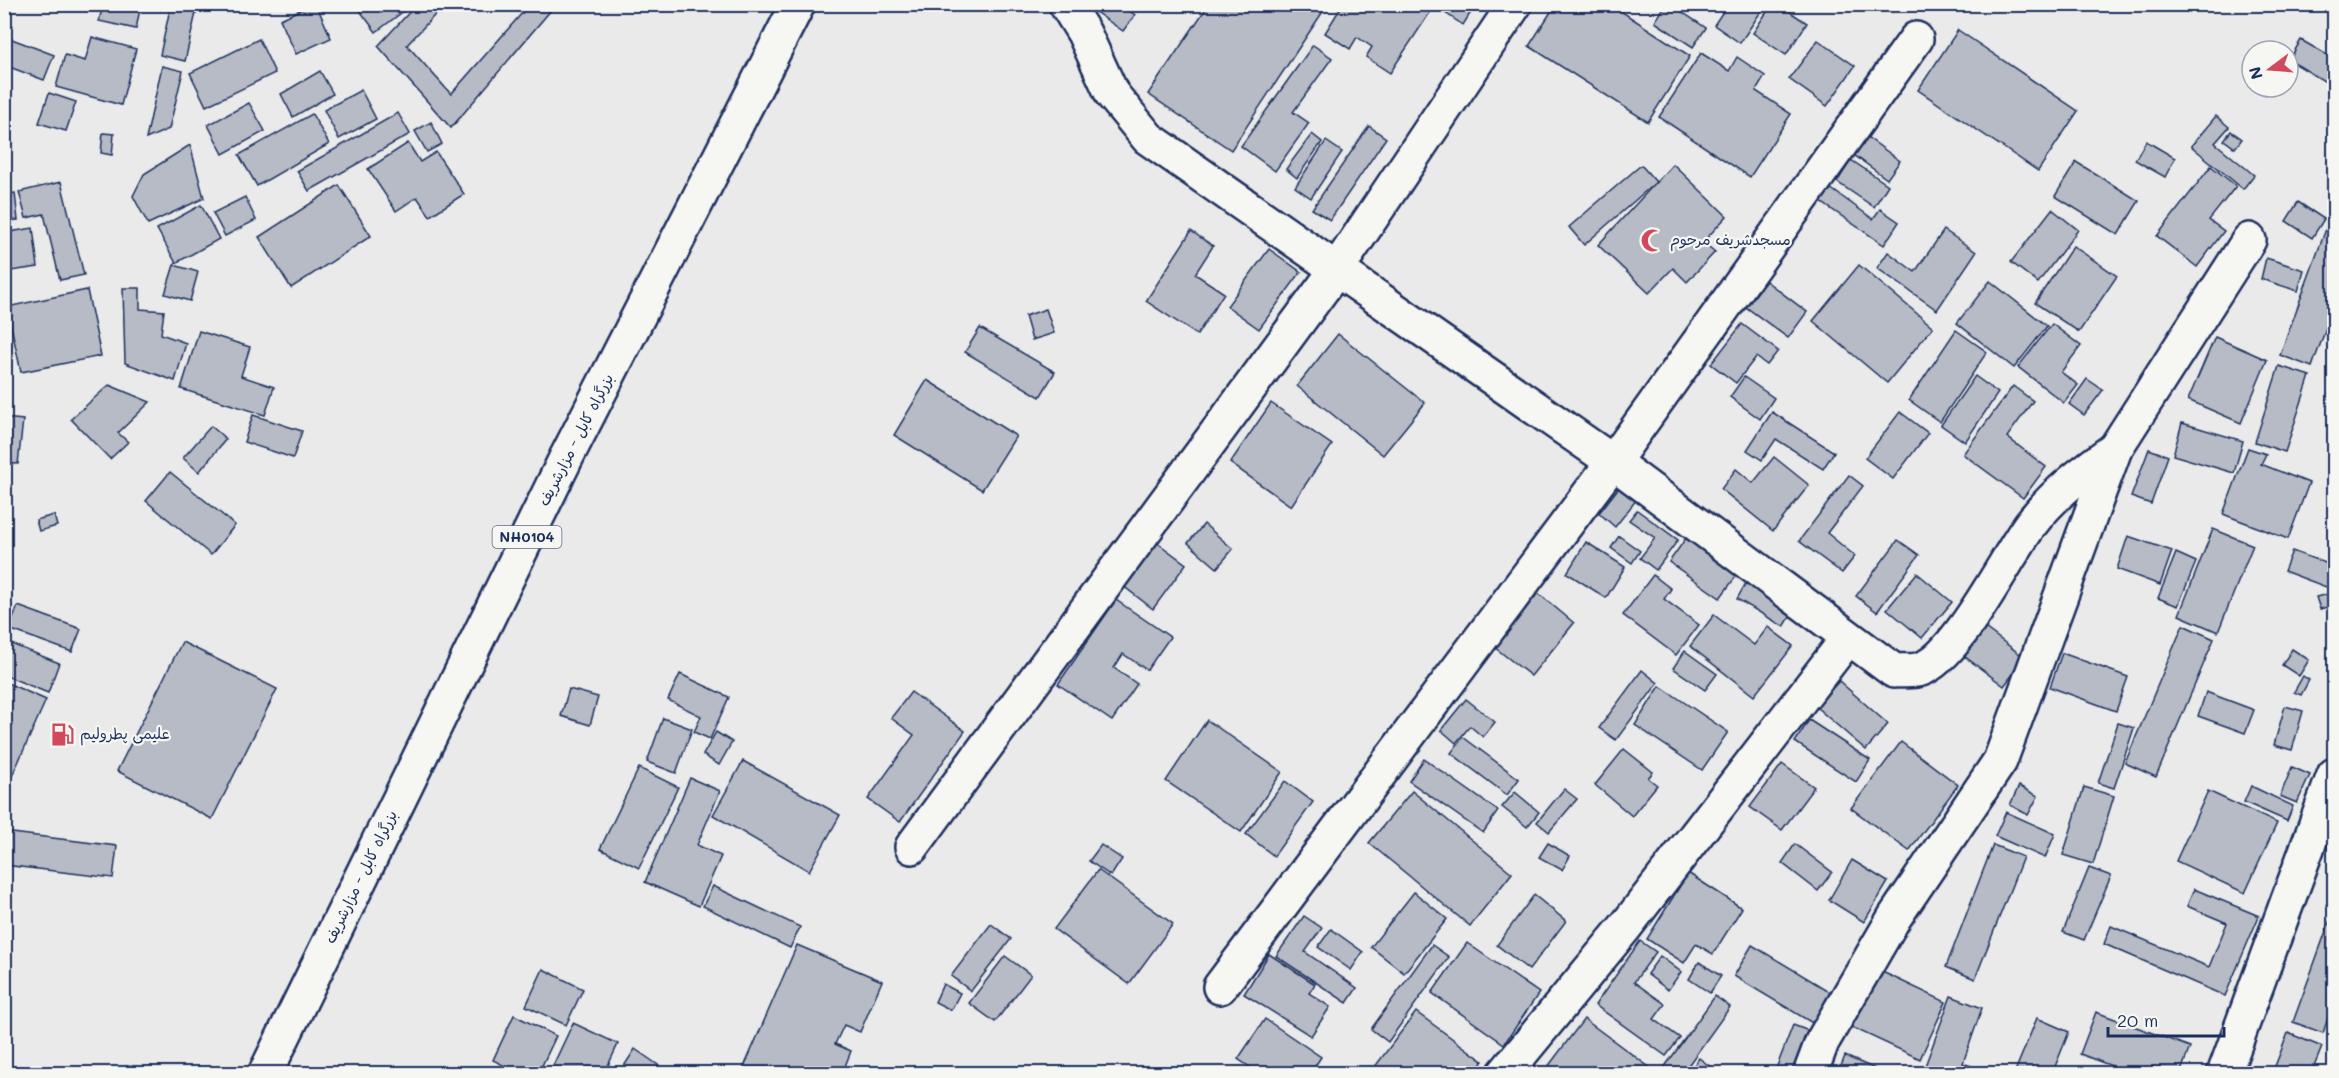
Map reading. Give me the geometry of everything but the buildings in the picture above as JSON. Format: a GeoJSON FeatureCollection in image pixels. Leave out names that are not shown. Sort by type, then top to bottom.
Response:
{"type":"FeatureCollection","features":[{"type":"Feature","properties":{"kind":"main road","name":"بزرگراه کابل - مزارشریف"},"geometry":{"type":"LineString","coordinates":[[265,1074],[566,458],[798,4]]}},
{"type":"Feature","properties":{"kind":"main road"},"geometry":{"type":"LineString","coordinates":[[1066,4],[1084,33],[1112,94],[1148,138],[1613,462],[1894,671],[1921,669],[1944,654],[1984,598],[2031,524],[2072,479],[2115,449]]}},
{"type":"Feature","properties":{"kind":"main road"},"geometry":{"type":"LineString","coordinates":[[912,847],[1337,269],[1515,4]]}},
{"type":"Feature","properties":{"kind":"main road"},"geometry":{"type":"LineString","coordinates":[[1221,987],[1613,462],[1916,39]]}},
{"type":"Feature","properties":{"kind":"main road"},"geometry":{"type":"LineString","coordinates":[[1810,1074],[1822,1042],[1893,918],[2000,761],[2115,449],[2249,240]]}},
{"type":"Feature","properties":{"kind":"main road"},"geometry":{"type":"LineString","coordinates":[[1504,1074],[1626,926],[1848,638]]}},
{"type":"Feature","properties":{"kind":"main road"},"geometry":{"type":"LineString","coordinates":[[2224,1074],[2334,776]]}},
{"type":"Feature","properties":{"kind":"place","name":"مسجدشریف مرحوم"},"geometry":{"type":"Point","coordinates":[1652,240]}},
{"type":"Feature","properties":{"kind":"place","name":"علیمی پطرولیم"},"geometry":{"type":"Point","coordinates":[62,734]}}]}
